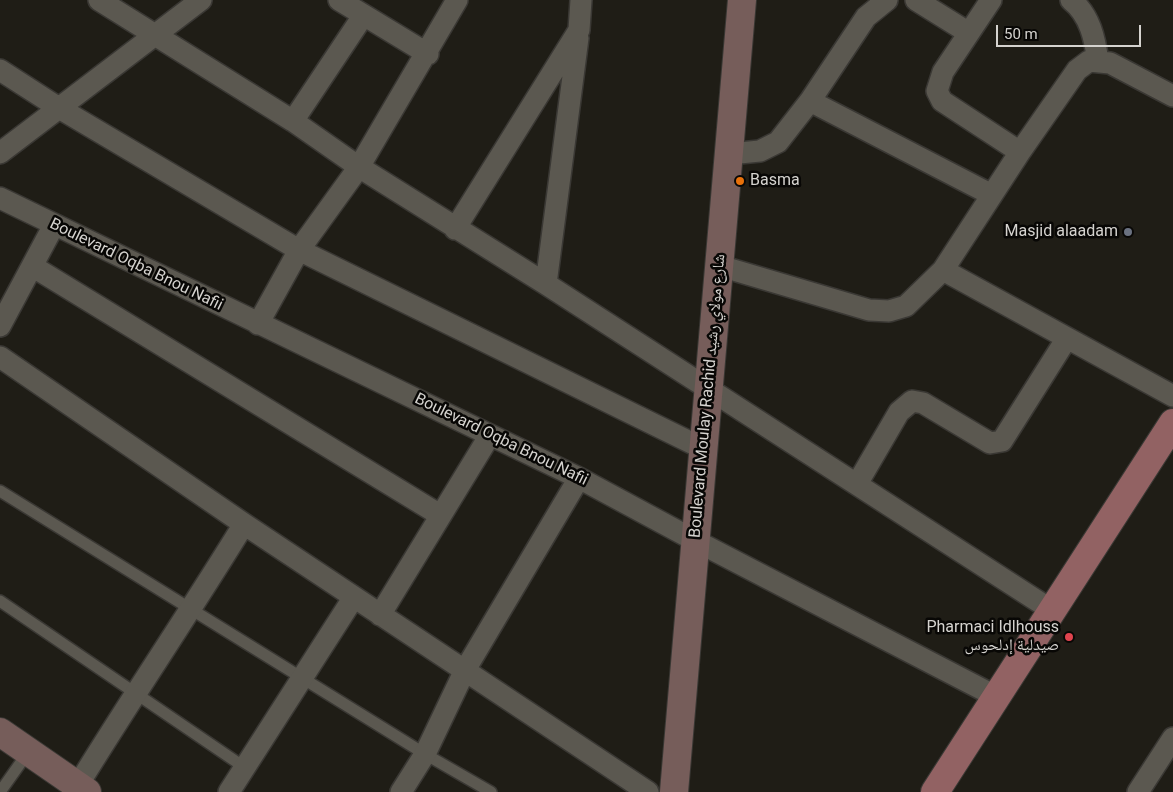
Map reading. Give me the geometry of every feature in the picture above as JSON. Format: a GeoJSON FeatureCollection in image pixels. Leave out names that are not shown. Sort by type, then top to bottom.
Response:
{"type":"FeatureCollection","features":[{"type":"Feature","properties":{"kind":"main road"},"geometry":{"type":"LineString","coordinates":[[935,792],[995,696],[1053,611],[1173,423]]}},
{"type":"Feature","properties":{"kind":"street"},"geometry":{"type":"LineString","coordinates":[[99,0],[293,121],[359,167],[455,229],[546,284],[709,388],[1053,611]]}},
{"type":"Feature","properties":{"kind":"street"},"geometry":{"type":"LineString","coordinates":[[0,153],[201,0]]}},
{"type":"Feature","properties":{"kind":"street"},"geometry":{"type":"LineString","coordinates":[[258,324],[299,250],[359,167],[428,54],[458,0]]}},
{"type":"Feature","properties":{"kind":"street"},"geometry":{"type":"LineString","coordinates":[[546,284],[582,0]]}},
{"type":"Feature","properties":{"kind":"street","name":"Boulevard Moulay Rachid شارع مولاي رشيد"},"geometry":{"type":"LineString","coordinates":[[674,792],[742,0]]}},
{"type":"Feature","properties":{"kind":"street"},"geometry":{"type":"LineString","coordinates":[[729,154],[760,151],[778,142],[810,101],[866,17],[888,0]]}},
{"type":"Feature","properties":{"kind":"street"},"geometry":{"type":"LineString","coordinates":[[916,0],[969,33]]}},
{"type":"Feature","properties":{"kind":"street"},"geometry":{"type":"LineString","coordinates":[[992,0],[942,72],[938,84],[938,96],[942,101],[1020,152]]}},
{"type":"Feature","properties":{"kind":"street"},"geometry":{"type":"LineString","coordinates":[[1071,0],[1087,19],[1096,45],[1098,62]]}},
{"type":"Feature","properties":{"kind":"street"},"geometry":{"type":"LineString","coordinates":[[293,121],[355,7],[428,54]]}},
{"type":"Feature","properties":{"kind":"street"},"geometry":{"type":"LineString","coordinates":[[455,229],[579,30]]}},
{"type":"Feature","properties":{"kind":"street"},"geometry":{"type":"LineString","coordinates":[[720,266],[869,310],[889,311],[906,306],[943,270],[1076,70],[1089,61],[1110,64],[1173,96]]}},
{"type":"Feature","properties":{"kind":"street"},"geometry":{"type":"LineString","coordinates":[[0,70],[59,108],[299,250],[704,449]]}},
{"type":"Feature","properties":{"kind":"street"},"geometry":{"type":"LineString","coordinates":[[810,101],[992,195]]}},
{"type":"Feature","properties":{"kind":"street","name":"Boulevard Oqba Bnou Nafii"},"geometry":{"type":"LineString","coordinates":[[0,198],[54,226],[580,478],[696,542],[995,696]]}},
{"type":"Feature","properties":{"kind":"street"},"geometry":{"type":"LineString","coordinates":[[0,326],[54,226]]}},
{"type":"Feature","properties":{"kind":"street"},"geometry":{"type":"LineString","coordinates":[[32,266],[440,515]]}},
{"type":"Feature","properties":{"kind":"street"},"geometry":{"type":"LineString","coordinates":[[943,270],[1173,396]]}},
{"type":"Feature","properties":{"kind":"street"},"geometry":{"type":"LineString","coordinates":[[857,484],[899,412],[912,401],[923,402],[990,442],[1002,441],[1067,338]]}},
{"type":"Feature","properties":{"kind":"street"},"geometry":{"type":"LineString","coordinates":[[0,357],[244,524],[648,792]]}},
{"type":"Feature","properties":{"kind":"street"},"geometry":{"type":"LineString","coordinates":[[380,615],[490,434]]}},
{"type":"Feature","properties":{"kind":"street"},"geometry":{"type":"LineString","coordinates":[[401,792],[425,754],[466,670],[580,478]]}},
{"type":"Feature","properties":{"kind":"street"},"geometry":{"type":"LineString","coordinates":[[0,732],[82,789],[134,693],[192,609],[244,524]]}},
{"type":"Feature","properties":{"kind":"street"},"geometry":{"type":"LineString","coordinates":[[229,792],[354,597]]}},
{"type":"Feature","properties":{"kind":"street"},"geometry":{"type":"LineString","coordinates":[[1138,792],[1173,738]]}},
{"type":"Feature","properties":{"kind":"lane"},"geometry":{"type":"LineString","coordinates":[[0,491],[425,754],[491,792]]}},
{"type":"Feature","properties":{"kind":"lane"},"geometry":{"type":"LineString","coordinates":[[0,601],[244,768]]}},
{"type":"Feature","properties":{"kind":"lane"},"geometry":{"type":"LineString","coordinates":[[0,792],[29,752]]}},
{"type":"Feature","properties":{"kind":"place","name":"Basma"},"geometry":{"type":"Point","coordinates":[740,181]}},
{"type":"Feature","properties":{"kind":"place","name":"Masjid alaadam"},"geometry":{"type":"Point","coordinates":[1128,232]}},
{"type":"Feature","properties":{"kind":"place","name":"Pharmaci Idlhouss صيدلية إدلحوس"},"geometry":{"type":"Point","coordinates":[1069,637]}}]}
